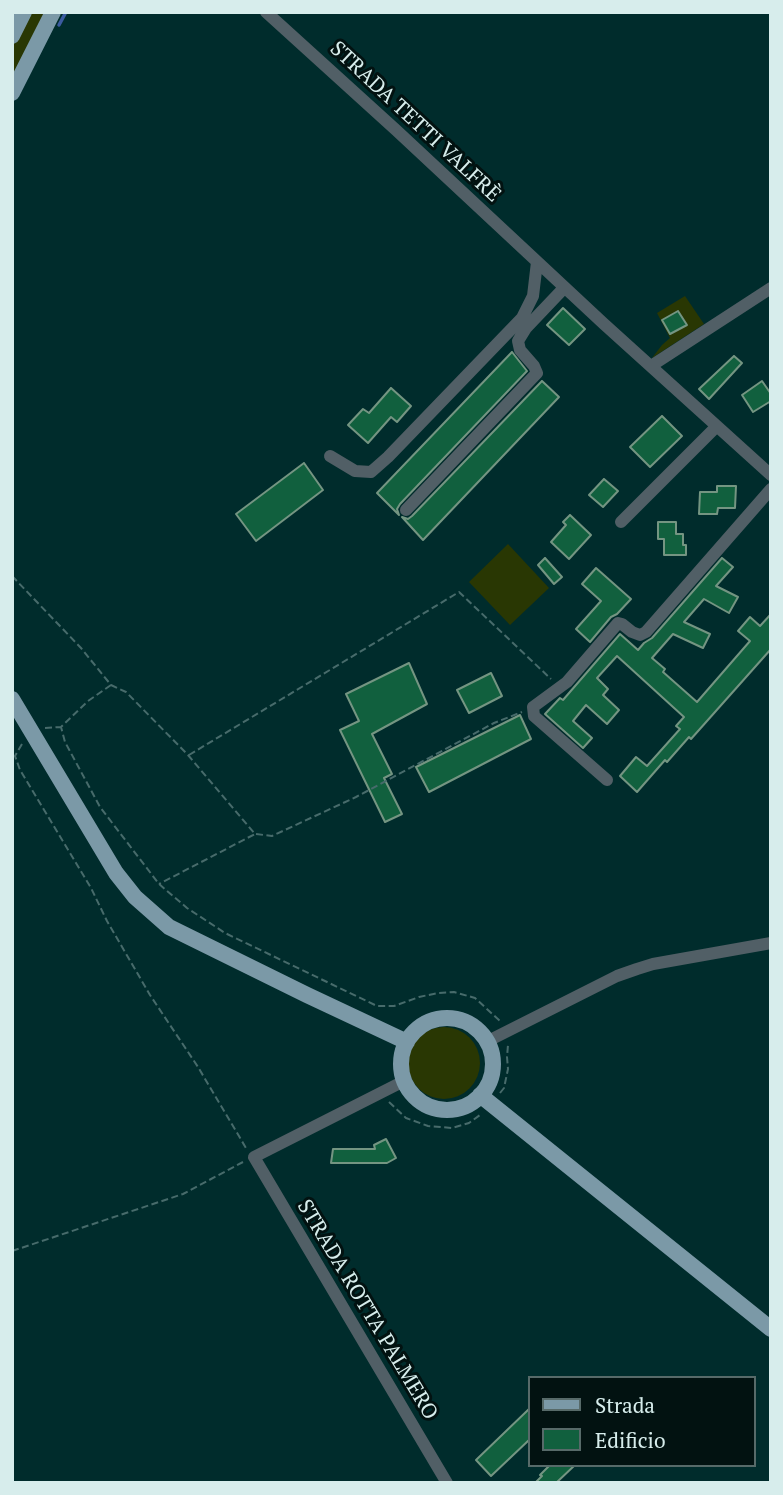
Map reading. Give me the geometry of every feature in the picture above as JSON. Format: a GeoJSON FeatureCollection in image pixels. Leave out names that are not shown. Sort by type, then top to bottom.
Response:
{"type":"FeatureCollection","features":[{"type":"Feature","properties":{"kind":"main road"},"geometry":{"type":"LineString","coordinates":[[12,36],[24,12]]}},
{"type":"Feature","properties":{"kind":"main road"},"geometry":{"type":"LineString","coordinates":[[12,93],[53,12]]}},
{"type":"Feature","properties":{"kind":"main road"},"geometry":{"type":"LineString","coordinates":[[12,699],[116,873],[135,897],[169,927],[407,1042]]}},
{"type":"Feature","properties":{"kind":"main road"},"geometry":{"type":"LineString","coordinates":[[487,1100],[454,1109],[433,1108],[416,1098],[404,1081],[401,1061],[407,1042],[421,1026],[430,1021],[450,1018],[469,1024],[477,1030],[492,1057],[486,1087],[487,1100],[771,1329]]}},
{"type":"Feature","properties":{"kind":"street","name":"STRADA TETTI VALFRÈ"},"geometry":{"type":"LineString","coordinates":[[266,12],[771,475]]}},
{"type":"Feature","properties":{"kind":"street"},"geometry":{"type":"LineString","coordinates":[[330,456],[355,471],[371,472],[388,457],[522,318],[533,296],[537,262]]}},
{"type":"Feature","properties":{"kind":"street"},"geometry":{"type":"LineString","coordinates":[[407,510],[537,373],[520,351],[518,341],[526,328],[564,288]]}},
{"type":"Feature","properties":{"kind":"street"},"geometry":{"type":"LineString","coordinates":[[651,366],[771,288]]}},
{"type":"Feature","properties":{"kind":"street"},"geometry":{"type":"LineString","coordinates":[[621,522],[717,426]]}},
{"type":"Feature","properties":{"kind":"street"},"geometry":{"type":"LineString","coordinates":[[607,780],[534,716],[533,707],[568,682],[618,623],[640,635],[646,632],[771,489]]}},
{"type":"Feature","properties":{"kind":"street"},"geometry":{"type":"LineString","coordinates":[[486,1042],[510,1035],[617,976],[637,969],[771,943]]}},
{"type":"Feature","properties":{"kind":"street"},"geometry":{"type":"LineString","coordinates":[[253,1157],[404,1081]]}},
{"type":"Feature","properties":{"kind":"street","name":"STRADA ROTTA PALMERO"},"geometry":{"type":"LineString","coordinates":[[253,1157],[447,1483]]}},
{"type":"Feature","properties":{"kind":"path"},"geometry":{"type":"LineString","coordinates":[[12,576],[81,648],[111,685],[126,692],[188,755],[255,834]]}},
{"type":"Feature","properties":{"kind":"path"},"geometry":{"type":"LineString","coordinates":[[188,755],[459,592],[559,687]]}},
{"type":"Feature","properties":{"kind":"path"},"geometry":{"type":"LineString","coordinates":[[38,731],[61,727],[88,701],[111,685]]}},
{"type":"Feature","properties":{"kind":"path"},"geometry":{"type":"LineString","coordinates":[[159,884],[255,834],[272,836],[356,797],[494,723],[533,707]]}},
{"type":"Feature","properties":{"kind":"path"},"geometry":{"type":"LineString","coordinates":[[61,727],[65,742],[100,807],[159,884],[187,908],[225,933],[377,1006],[394,1006],[419,997],[454,992],[475,998],[500,1020],[510,1035],[504,1088],[487,1100],[469,1123],[452,1128],[428,1126],[406,1118],[391,1105],[382,1092]]}},
{"type":"Feature","properties":{"kind":"path"},"geometry":{"type":"LineString","coordinates":[[12,1251],[183,1194],[253,1157],[150,995],[91,888],[20,770],[15,756],[22,744]]}},
{"type":"Feature","properties":{"kind":"green space"},"geometry":{"type":"Polygon","coordinates":[[[12,12],[46,12],[12,77],[12,12]]]}},
{"type":"Feature","properties":{"kind":"green space"},"geometry":{"type":"Polygon","coordinates":[[[685,296],[704,324],[652,358],[670,338],[657,313],[685,296]]]}},
{"type":"Feature","properties":{"kind":"green space"},"geometry":{"type":"Polygon","coordinates":[[[508,544],[549,588],[510,625],[469,582],[508,544]]]}},
{"type":"Feature","properties":{"kind":"green space"},"geometry":{"type":"Polygon","coordinates":[[[444,1027],[464,1033],[474,1043],[480,1063],[474,1083],[464,1093],[444,1099],[424,1093],[414,1083],[408,1063],[414,1043],[424,1033],[444,1027]]]}},
{"type":"Feature","properties":{"kind":"building"},"geometry":{"type":"Polygon","coordinates":[[[563,308],[585,329],[569,345],[547,325],[563,308]]]}},
{"type":"Feature","properties":{"kind":"building"},"geometry":{"type":"Polygon","coordinates":[[[678,311],[687,325],[670,334],[662,320],[678,311]]]}},
{"type":"Feature","properties":{"kind":"building"},"geometry":{"type":"Polygon","coordinates":[[[512,352],[527,371],[400,504],[397,509],[399,515],[377,493],[512,352]]]}},
{"type":"Feature","properties":{"kind":"building"},"geometry":{"type":"Polygon","coordinates":[[[734,356],[742,363],[709,399],[699,389],[734,356]]]}},
{"type":"Feature","properties":{"kind":"building"},"geometry":{"type":"Polygon","coordinates":[[[542,381],[559,397],[423,540],[402,517],[408,519],[412,516],[542,381]]]}},
{"type":"Feature","properties":{"kind":"building"},"geometry":{"type":"Polygon","coordinates":[[[762,381],[771,394],[771,401],[753,412],[742,395],[762,381]]]}},
{"type":"Feature","properties":{"kind":"building"},"geometry":{"type":"Polygon","coordinates":[[[391,388],[411,406],[397,422],[391,417],[368,443],[348,425],[363,409],[369,413],[391,388]]]}},
{"type":"Feature","properties":{"kind":"building"},"geometry":{"type":"Polygon","coordinates":[[[662,416],[682,436],[650,467],[630,447],[662,416]]]}},
{"type":"Feature","properties":{"kind":"building"},"geometry":{"type":"Polygon","coordinates":[[[304,463],[323,490],[256,541],[236,514],[304,463]]]}},
{"type":"Feature","properties":{"kind":"building"},"geometry":{"type":"Polygon","coordinates":[[[604,479],[618,491],[603,507],[589,495],[604,479]]]}},
{"type":"Feature","properties":{"kind":"building"},"geometry":{"type":"Polygon","coordinates":[[[717,486],[736,486],[735,508],[718,508],[717,514],[699,514],[700,492],[717,492],[717,486]]]}},
{"type":"Feature","properties":{"kind":"building"},"geometry":{"type":"Polygon","coordinates":[[[570,515],[591,535],[569,559],[551,542],[566,525],[563,522],[570,515]]]}},
{"type":"Feature","properties":{"kind":"building"},"geometry":{"type":"Polygon","coordinates":[[[658,522],[676,522],[676,534],[683,534],[686,555],[664,555],[664,539],[658,539],[658,522]]]}},
{"type":"Feature","properties":{"kind":"building"},"geometry":{"type":"Polygon","coordinates":[[[545,558],[562,577],[554,584],[538,565],[545,558]]]}},
{"type":"Feature","properties":{"kind":"building"},"geometry":{"type":"Polygon","coordinates":[[[722,558],[733,567],[716,586],[738,597],[729,613],[704,599],[684,622],[710,634],[703,648],[673,634],[652,658],[665,669],[663,672],[697,702],[750,641],[738,631],[750,617],[760,626],[771,614],[771,649],[691,739],[689,737],[667,762],[665,760],[637,792],[620,776],[636,757],[647,766],[680,729],[676,726],[684,717],[617,656],[597,678],[608,689],[603,695],[619,710],[607,724],[586,705],[573,721],[592,738],[583,748],[545,714],[560,698],[563,700],[620,634],[638,650],[652,638],[722,558]]]}},
{"type":"Feature","properties":{"kind":"building"},"geometry":{"type":"Polygon","coordinates":[[[596,568],[631,599],[590,642],[576,629],[601,601],[582,584],[596,568]]]}},
{"type":"Feature","properties":{"kind":"building"},"geometry":{"type":"Polygon","coordinates":[[[409,663],[427,704],[372,734],[392,774],[384,778],[402,814],[385,822],[340,730],[359,721],[346,694],[409,663]]]}},
{"type":"Feature","properties":{"kind":"building"},"geometry":{"type":"Polygon","coordinates":[[[491,673],[502,696],[469,713],[457,690],[491,673]]]}},
{"type":"Feature","properties":{"kind":"building"},"geometry":{"type":"Polygon","coordinates":[[[520,715],[531,739],[429,792],[416,767],[520,715]]]}},
{"type":"Feature","properties":{"kind":"building"},"geometry":{"type":"Polygon","coordinates":[[[386,1139],[396,1158],[387,1163],[331,1163],[333,1149],[375,1149],[374,1145],[386,1139]]]}},
{"type":"Feature","properties":{"kind":"building"},"geometry":{"type":"Polygon","coordinates":[[[528,1410],[528,1441],[491,1476],[476,1460],[528,1410]]]}},
{"type":"Feature","properties":{"kind":"building"},"geometry":{"type":"Polygon","coordinates":[[[548,1467],[573,1467],[556,1483],[535,1483],[542,1476],[540,1475],[548,1467]]]}},
{"type":"Feature","properties":{"kind":"waterway"},"geometry":{"type":"LineString","coordinates":[[59,25],[66,12]]}}]}
